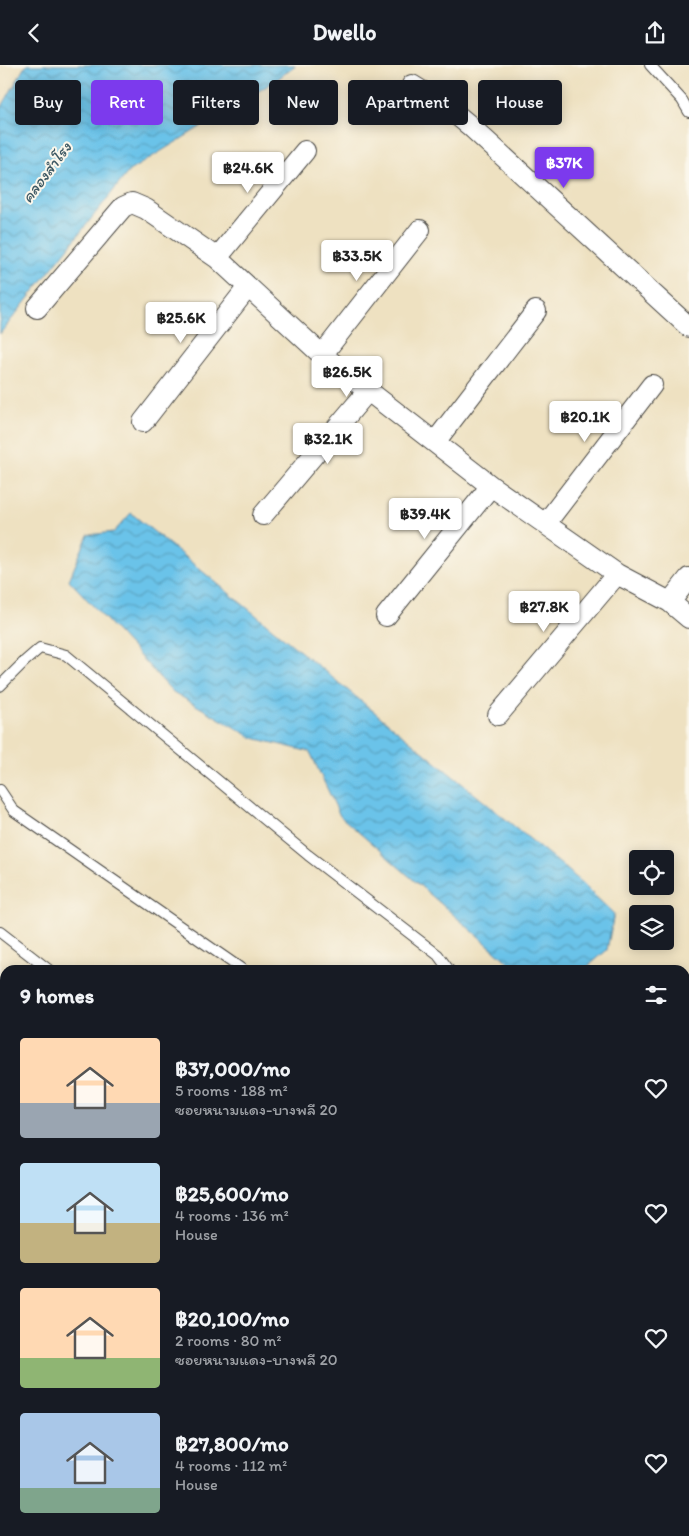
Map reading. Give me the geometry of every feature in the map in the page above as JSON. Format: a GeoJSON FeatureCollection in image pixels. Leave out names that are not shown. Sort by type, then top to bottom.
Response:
{"type":"FeatureCollection","features":[{"type":"Feature","properties":{"kind":"street"},"geometry":{"type":"LineString","coordinates":[[468,125],[689,327]]}},
{"type":"Feature","properties":{"kind":"street"},"geometry":{"type":"LineString","coordinates":[[217,258],[305,151]]}},
{"type":"Feature","properties":{"kind":"street"},"geometry":{"type":"LineString","coordinates":[[38,308],[123,207],[132,203],[146,209],[217,258],[322,355],[367,392],[491,486],[617,574],[670,602],[689,618]]}},
{"type":"Feature","properties":{"kind":"street"},"geometry":{"type":"LineString","coordinates":[[322,355],[420,230]]}},
{"type":"Feature","properties":{"kind":"street"},"geometry":{"type":"LineString","coordinates":[[143,422],[248,287]]}},
{"type":"Feature","properties":{"kind":"street"},"geometry":{"type":"LineString","coordinates":[[435,442],[536,311]]}},
{"type":"Feature","properties":{"kind":"street"},"geometry":{"type":"LineString","coordinates":[[546,523],[652,385]]}},
{"type":"Feature","properties":{"kind":"street"},"geometry":{"type":"LineString","coordinates":[[263,515],[367,392]]}},
{"type":"Feature","properties":{"kind":"street"},"geometry":{"type":"LineString","coordinates":[[386,616],[491,486]]}},
{"type":"Feature","properties":{"kind":"street"},"geometry":{"type":"LineString","coordinates":[[498,715],[617,574]]}},
{"type":"Feature","properties":{"kind":"street"},"geometry":{"type":"LineString","coordinates":[[670,602],[689,578]]}},
{"type":"Feature","properties":{"kind":"lane"},"geometry":{"type":"LineString","coordinates":[[650,65],[682,100],[689,112]]}},
{"type":"Feature","properties":{"kind":"lane"},"geometry":{"type":"LineString","coordinates":[[0,686],[40,648],[66,655],[308,855],[438,955],[445,965]]}},
{"type":"Feature","properties":{"kind":"lane"},"geometry":{"type":"LineString","coordinates":[[0,790],[14,811],[236,965]]}},
{"type":"Feature","properties":{"kind":"lane"},"geometry":{"type":"LineString","coordinates":[[0,932],[43,965]]}},
{"type":"Feature","properties":{"kind":"water","name":"คลองสำโรง"},"geometry":{"type":"Polygon","coordinates":[[[28,65],[296,65],[276,80],[269,80],[269,85],[259,91],[259,80],[173,80],[173,125],[204,125],[129,171],[0,334],[0,110],[15,84],[15,125],[81,125],[81,80],[17,80],[28,65]]]}},
{"type":"Feature","properties":{"kind":"water"},"geometry":{"type":"Polygon","coordinates":[[[131,513],[569,871],[614,914],[607,950],[590,965],[511,965],[340,816],[310,752],[253,738],[173,692],[69,580],[88,535],[114,532],[131,513]]]}}]}
